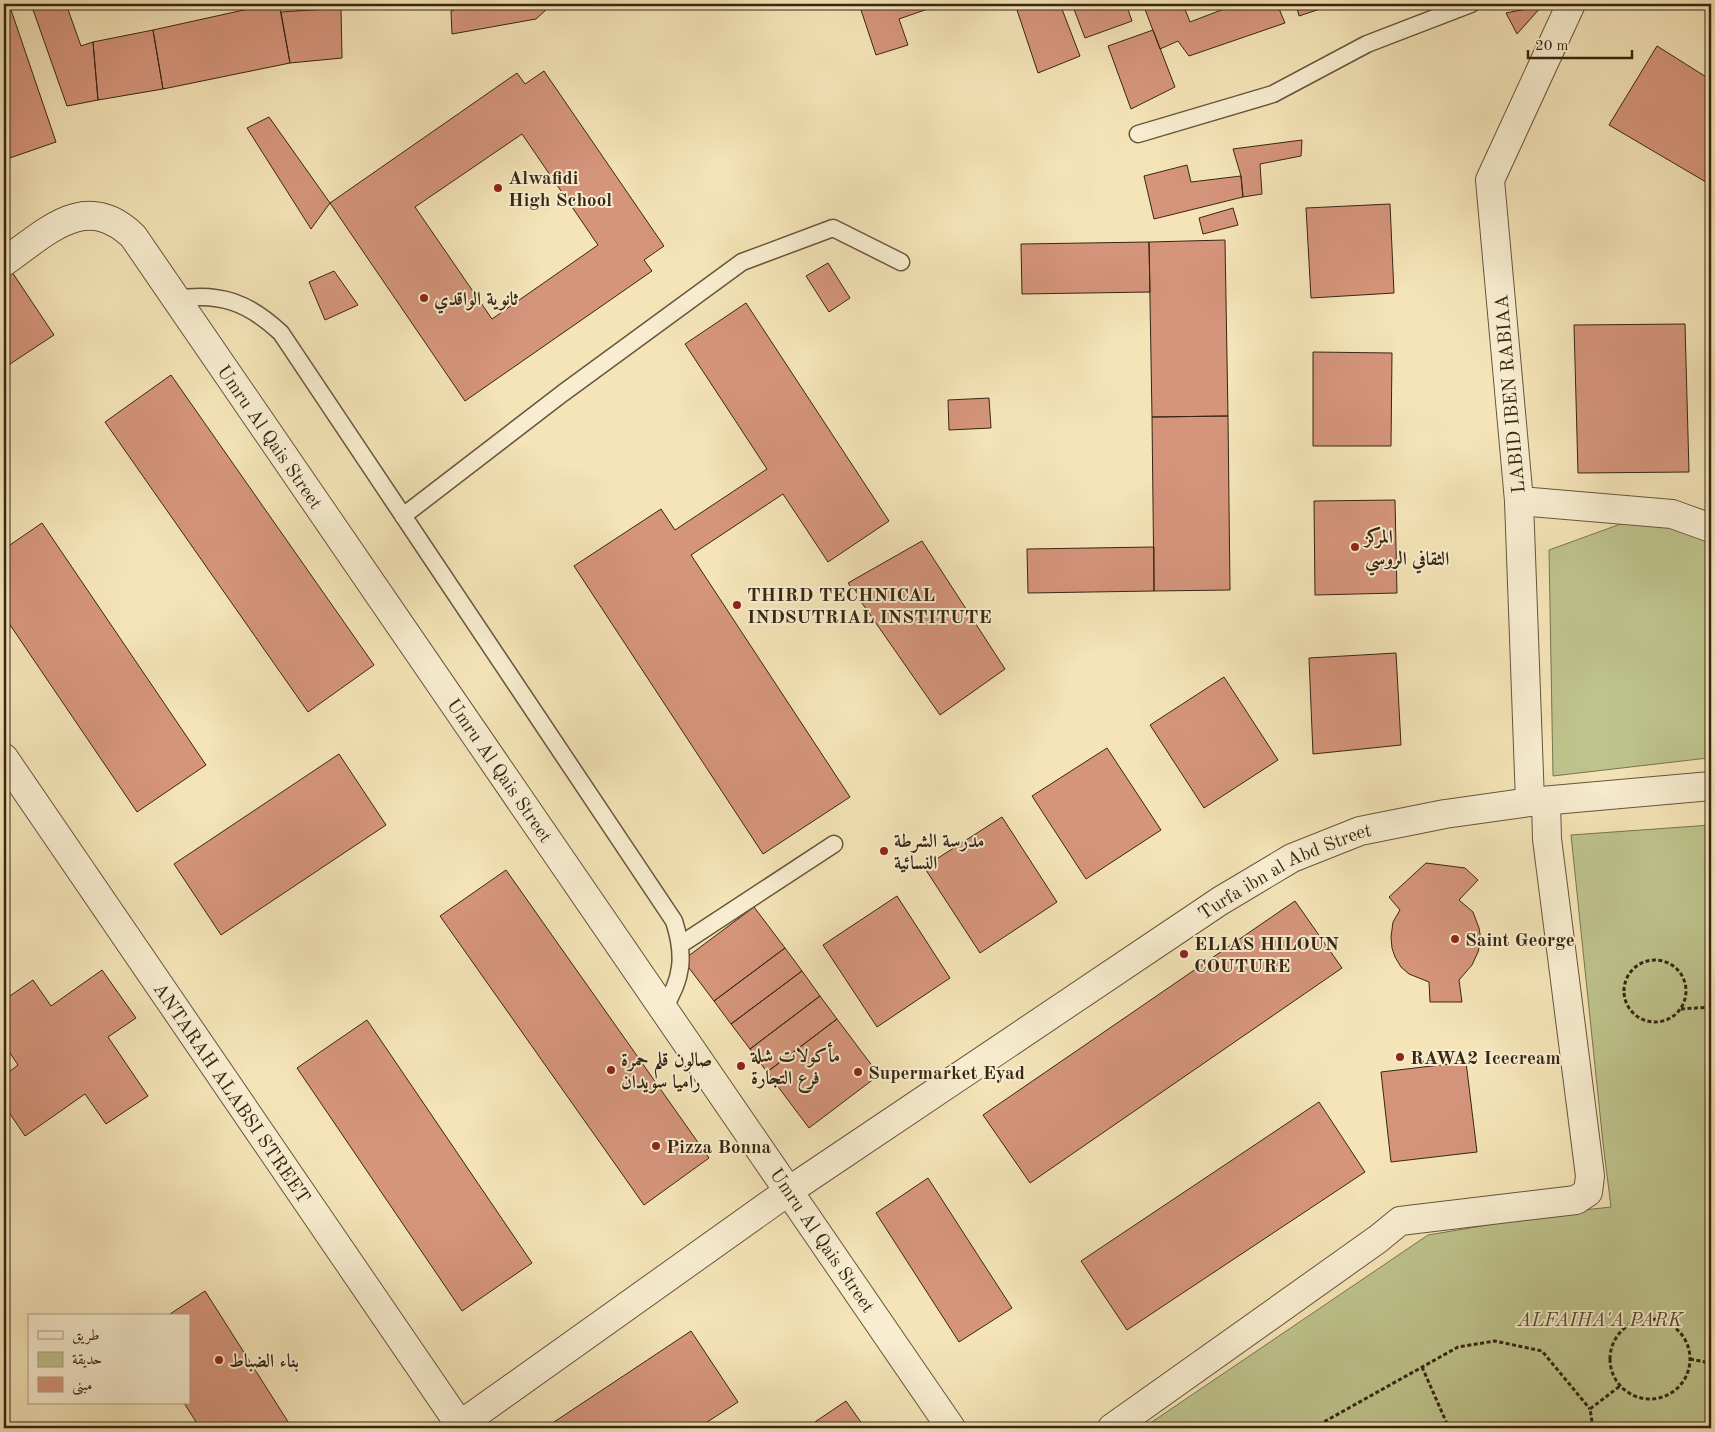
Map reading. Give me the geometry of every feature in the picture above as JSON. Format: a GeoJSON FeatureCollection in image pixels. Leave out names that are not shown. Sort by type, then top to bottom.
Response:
{"type":"FeatureCollection","features":[{"type":"Feature","properties":{"kind":"street","name":"LABID IBEN RABIAA"},"geometry":{"type":"LineString","coordinates":[[1112,1428],[1378,1239],[1400,1221],[1576,1200],[1588,1192],[1590,1176],[1547,839],[1538,802],[1519,501],[1490,180],[1571,4]]}},
{"type":"Feature","properties":{"kind":"street","name":"Umru Al Qais Street"},"geometry":{"type":"LineString","coordinates":[[4,262],[62,223],[80,216],[100,216],[112,220],[124,227],[133,236],[790,1190],[951,1428]]}},
{"type":"Feature","properties":{"kind":"street"},"geometry":{"type":"LineString","coordinates":[[1519,501],[1672,514],[1711,528]]}},
{"type":"Feature","properties":{"kind":"street","name":"ANTARAH ALABSI STREET"},"geometry":{"type":"LineString","coordinates":[[4,758],[461,1427]]}},
{"type":"Feature","properties":{"kind":"street","name":"Turfa ibn al Abd Street"},"geometry":{"type":"LineString","coordinates":[[461,1427],[790,1190],[1220,901],[1292,858],[1360,831],[1445,814],[1709,781]]}},
{"type":"Feature","properties":{"kind":"lane"},"geometry":{"type":"LineString","coordinates":[[1138,134],[1273,94],[1367,44],[1470,4]]}},
{"type":"Feature","properties":{"kind":"lane"},"geometry":{"type":"LineString","coordinates":[[403,516],[563,393],[742,262],[833,228],[901,262]]}},
{"type":"Feature","properties":{"kind":"lane"},"geometry":{"type":"LineString","coordinates":[[176,299],[212,296],[230,300],[247,307],[281,333],[674,921],[680,945],[681,966],[678,981],[664,1009]]}},
{"type":"Feature","properties":{"kind":"lane"},"geometry":{"type":"LineString","coordinates":[[680,945],[834,844]]}},
{"type":"Feature","properties":{"kind":"path"},"geometry":{"type":"LineString","coordinates":[[1681,1009],[1685,999],[1686,988],[1684,978],[1678,969],[1669,962],[1659,959],[1648,960],[1638,964],[1625,980],[1624,994],[1629,1008],[1636,1016],[1645,1021],[1665,1020],[1674,1016],[1681,1009],[1711,1007]]}},
{"type":"Feature","properties":{"kind":"path"},"geometry":{"type":"LineString","coordinates":[[1649,1319],[1662,1321],[1673,1326],[1682,1335],[1688,1346],[1690,1359],[1688,1373],[1671,1394],[1658,1398],[1644,1399],[1631,1394],[1620,1386],[1613,1374],[1610,1361],[1617,1337],[1625,1328],[1636,1322],[1649,1319]]}},
{"type":"Feature","properties":{"kind":"path"},"geometry":{"type":"LineString","coordinates":[[1313,1428],[1458,1347],[1495,1341],[1542,1351],[1590,1408],[1593,1428]]}},
{"type":"Feature","properties":{"kind":"path"},"geometry":{"type":"LineString","coordinates":[[1690,1359],[1711,1363]]}},
{"type":"Feature","properties":{"kind":"path"},"geometry":{"type":"LineString","coordinates":[[1422,1367],[1449,1427],[1444,1428]]}},
{"type":"Feature","properties":{"kind":"path"},"geometry":{"type":"LineString","coordinates":[[1590,1408],[1620,1386]]}},
{"type":"Feature","properties":{"kind":"green space"},"geometry":{"type":"Polygon","coordinates":[[[1640,517],[1711,540],[1711,748],[1708,758],[1553,776],[1549,550],[1640,517]]]}},
{"type":"Feature","properties":{"kind":"green space","name":"ALFAIHA'A PARK"},"geometry":{"type":"Polygon","coordinates":[[[1711,825],[1711,1428],[1143,1428],[1428,1235],[1566,1212],[1611,1207],[1571,835],[1711,825]]]}},
{"type":"Feature","properties":{"kind":"building"},"geometry":{"type":"Polygon","coordinates":[[[4,4],[9,4],[56,142],[4,160],[4,4]]]}},
{"type":"Feature","properties":{"kind":"building"},"geometry":{"type":"Polygon","coordinates":[[[31,4],[66,4],[81,46],[93,42],[98,100],[67,106],[31,4]]]}},
{"type":"Feature","properties":{"kind":"building"},"geometry":{"type":"Polygon","coordinates":[[[271,4],[279,4],[290,63],[163,89],[153,30],[271,4]]]}},
{"type":"Feature","properties":{"kind":"building"},"geometry":{"type":"Polygon","coordinates":[[[467,4],[547,4],[547,9],[536,19],[452,34],[451,11],[467,4]]]}},
{"type":"Feature","properties":{"kind":"building"},"geometry":{"type":"Polygon","coordinates":[[[859,4],[942,4],[899,19],[908,45],[876,55],[859,4]]]}},
{"type":"Feature","properties":{"kind":"building"},"geometry":{"type":"Polygon","coordinates":[[[1015,4],[1060,4],[1080,56],[1038,73],[1015,4]]]}},
{"type":"Feature","properties":{"kind":"building"},"geometry":{"type":"Polygon","coordinates":[[[1072,4],[1126,4],[1132,21],[1085,38],[1072,4]]]}},
{"type":"Feature","properties":{"kind":"building"},"geometry":{"type":"Polygon","coordinates":[[[1143,4],[1183,4],[1190,22],[1237,4],[1277,4],[1285,23],[1189,56],[1178,41],[1160,49],[1143,4]]]}},
{"type":"Feature","properties":{"kind":"building"},"geometry":{"type":"Polygon","coordinates":[[[1296,4],[1335,4],[1299,16],[1296,4]]]}},
{"type":"Feature","properties":{"kind":"building"},"geometry":{"type":"Polygon","coordinates":[[[1542,6],[1517,34],[1506,13],[1542,6]]]}},
{"type":"Feature","properties":{"kind":"building"},"geometry":{"type":"Polygon","coordinates":[[[341,8],[342,58],[290,63],[281,12],[341,8]]]}},
{"type":"Feature","properties":{"kind":"building"},"geometry":{"type":"Polygon","coordinates":[[[153,30],[163,89],[98,100],[93,42],[153,30]]]}},
{"type":"Feature","properties":{"kind":"building"},"geometry":{"type":"Polygon","coordinates":[[[1153,30],[1175,87],[1131,109],[1108,46],[1153,30]]]}},
{"type":"Feature","properties":{"kind":"building"},"geometry":{"type":"Polygon","coordinates":[[[1657,46],[1711,80],[1711,185],[1609,125],[1657,46]]]}},
{"type":"Feature","properties":{"kind":"building"},"geometry":{"type":"Polygon","coordinates":[[[544,71],[664,246],[644,260],[652,271],[465,401],[330,203],[517,73],[525,84],[544,71]],[[522,134],[415,207],[492,319],[598,245],[522,134]]]}},
{"type":"Feature","properties":{"kind":"building"},"geometry":{"type":"Polygon","coordinates":[[[269,117],[330,203],[311,229],[247,128],[269,117]]]}},
{"type":"Feature","properties":{"kind":"building"},"geometry":{"type":"Polygon","coordinates":[[[1302,140],[1301,156],[1260,164],[1262,194],[1243,197],[1241,176],[1233,149],[1302,140]]]}},
{"type":"Feature","properties":{"kind":"building"},"geometry":{"type":"Polygon","coordinates":[[[1187,165],[1191,182],[1241,176],[1243,197],[1154,219],[1144,176],[1187,165]]]}},
{"type":"Feature","properties":{"kind":"building"},"geometry":{"type":"Polygon","coordinates":[[[1390,204],[1394,293],[1311,298],[1306,208],[1390,204]]]}},
{"type":"Feature","properties":{"kind":"building"},"geometry":{"type":"Polygon","coordinates":[[[1233,208],[1238,225],[1203,234],[1199,218],[1233,208]]]}},
{"type":"Feature","properties":{"kind":"building"},"geometry":{"type":"Polygon","coordinates":[[[1225,240],[1228,416],[1152,417],[1149,242],[1225,240]]]}},
{"type":"Feature","properties":{"kind":"building"},"geometry":{"type":"Polygon","coordinates":[[[1149,242],[1150,292],[1022,294],[1021,244],[1149,242]]]}},
{"type":"Feature","properties":{"kind":"building"},"geometry":{"type":"Polygon","coordinates":[[[6,263],[54,335],[4,368],[4,265],[6,263]]]}},
{"type":"Feature","properties":{"kind":"building"},"geometry":{"type":"Polygon","coordinates":[[[828,263],[850,298],[829,312],[806,276],[828,263]]]}},
{"type":"Feature","properties":{"kind":"building"},"geometry":{"type":"Polygon","coordinates":[[[334,271],[358,305],[325,320],[309,282],[334,271]]]}},
{"type":"Feature","properties":{"kind":"building"},"geometry":{"type":"Polygon","coordinates":[[[746,303],[889,521],[828,562],[783,494],[691,555],[850,797],[763,854],[574,566],[661,509],[675,530],[767,469],[685,344],[746,303]]]}},
{"type":"Feature","properties":{"kind":"building"},"geometry":{"type":"Polygon","coordinates":[[[1685,324],[1689,472],[1578,473],[1574,325],[1685,324]]]}},
{"type":"Feature","properties":{"kind":"building"},"geometry":{"type":"Polygon","coordinates":[[[1313,352],[1392,353],[1391,446],[1313,446],[1313,352]]]}},
{"type":"Feature","properties":{"kind":"building"},"geometry":{"type":"Polygon","coordinates":[[[171,375],[374,665],[308,712],[105,422],[171,375]]]}},
{"type":"Feature","properties":{"kind":"building"},"geometry":{"type":"Polygon","coordinates":[[[989,398],[991,428],[949,430],[948,400],[989,398]]]}},
{"type":"Feature","properties":{"kind":"building"},"geometry":{"type":"Polygon","coordinates":[[[1228,416],[1230,590],[1154,591],[1152,417],[1228,416]]]}},
{"type":"Feature","properties":{"kind":"building","name":"المركز الثقافي الروسي"},"geometry":{"type":"Polygon","coordinates":[[[1395,500],[1397,593],[1315,595],[1314,501],[1395,500]]]}},
{"type":"Feature","properties":{"kind":"building"},"geometry":{"type":"Polygon","coordinates":[[[42,523],[206,765],[137,812],[4,616],[4,549],[42,523]]]}},
{"type":"Feature","properties":{"kind":"building"},"geometry":{"type":"Polygon","coordinates":[[[922,541],[1005,669],[940,715],[848,583],[922,541]]]}},
{"type":"Feature","properties":{"kind":"building"},"geometry":{"type":"Polygon","coordinates":[[[1154,547],[1154,591],[1028,593],[1027,549],[1154,547]]]}},
{"type":"Feature","properties":{"kind":"building"},"geometry":{"type":"Polygon","coordinates":[[[1396,653],[1401,745],[1313,754],[1309,658],[1396,653]]]}},
{"type":"Feature","properties":{"kind":"building"},"geometry":{"type":"Polygon","coordinates":[[[1224,677],[1278,760],[1204,808],[1150,725],[1224,677]]]}},
{"type":"Feature","properties":{"kind":"building"},"geometry":{"type":"Polygon","coordinates":[[[1107,748],[1161,830],[1086,879],[1032,796],[1107,748]]]}},
{"type":"Feature","properties":{"kind":"building"},"geometry":{"type":"Polygon","coordinates":[[[339,754],[386,825],[221,935],[174,864],[339,754]]]}},
{"type":"Feature","properties":{"kind":"building"},"geometry":{"type":"Polygon","coordinates":[[[1002,817],[1057,902],[980,953],[924,867],[1002,817]]]}},
{"type":"Feature","properties":{"kind":"building"},"geometry":{"type":"Polygon","coordinates":[[[1426,863],[1465,868],[1478,880],[1459,900],[1473,912],[1481,940],[1472,965],[1459,980],[1462,1002],[1430,1002],[1429,982],[1409,974],[1401,967],[1392,948],[1393,922],[1400,910],[1389,897],[1426,863]]]}},
{"type":"Feature","properties":{"kind":"building"},"geometry":{"type":"Polygon","coordinates":[[[506,870],[709,1158],[644,1205],[440,916],[506,870]]]}},
{"type":"Feature","properties":{"kind":"building"},"geometry":{"type":"Polygon","coordinates":[[[897,896],[950,978],[877,1027],[823,945],[897,896]]]}},
{"type":"Feature","properties":{"kind":"building"},"geometry":{"type":"Polygon","coordinates":[[[1295,901],[1342,968],[1030,1183],[983,1115],[1295,901]]]}},
{"type":"Feature","properties":{"kind":"building"},"geometry":{"type":"Polygon","coordinates":[[[754,907],[785,948],[714,1001],[683,960],[754,907]]]}},
{"type":"Feature","properties":{"kind":"building"},"geometry":{"type":"Polygon","coordinates":[[[785,948],[802,971],[731,1024],[714,1001],[785,948]]]}},
{"type":"Feature","properties":{"kind":"building"},"geometry":{"type":"Polygon","coordinates":[[[102,970],[136,1018],[108,1037],[148,1096],[106,1124],[85,1094],[25,1136],[4,1105],[4,1076],[18,1065],[4,1044],[4,1000],[33,980],[51,1006],[102,970]]]}},
{"type":"Feature","properties":{"kind":"building"},"geometry":{"type":"Polygon","coordinates":[[[802,971],[820,996],[750,1049],[731,1024],[802,971]]]}},
{"type":"Feature","properties":{"kind":"building"},"geometry":{"type":"Polygon","coordinates":[[[820,996],[837,1019],[767,1072],[750,1049],[820,996]]]}},
{"type":"Feature","properties":{"kind":"building"},"geometry":{"type":"Polygon","coordinates":[[[837,1019],[879,1075],[809,1128],[767,1072],[837,1019]]]}},
{"type":"Feature","properties":{"kind":"building"},"geometry":{"type":"Polygon","coordinates":[[[367,1020],[532,1263],[462,1311],[297,1068],[367,1020]]]}},
{"type":"Feature","properties":{"kind":"building"},"geometry":{"type":"Polygon","coordinates":[[[1466,1062],[1477,1152],[1391,1162],[1381,1072],[1466,1062]]]}},
{"type":"Feature","properties":{"kind":"building"},"geometry":{"type":"Polygon","coordinates":[[[1319,1102],[1365,1172],[1127,1330],[1081,1261],[1319,1102]]]}},
{"type":"Feature","properties":{"kind":"building"},"geometry":{"type":"Polygon","coordinates":[[[928,1178],[1012,1308],[959,1342],[876,1213],[928,1178]]]}},
{"type":"Feature","properties":{"kind":"building","name":"بناء الضباط"},"geometry":{"type":"Polygon","coordinates":[[[205,1291],[292,1428],[200,1428],[185,1404],[190,1404],[190,1314],[170,1314],[205,1291]]]}},
{"type":"Feature","properties":{"kind":"building"},"geometry":{"type":"Polygon","coordinates":[[[691,1331],[738,1402],[698,1428],[545,1428],[691,1331]]]}},
{"type":"Feature","properties":{"kind":"building"},"geometry":{"type":"Polygon","coordinates":[[[846,1401],[865,1428],[806,1428],[846,1401]]]}},
{"type":"Feature","properties":{"kind":"place","name":"Alwafidi High School"},"geometry":{"type":"Point","coordinates":[498,188]}},
{"type":"Feature","properties":{"kind":"place","name":"ثانوية الواقدي"},"geometry":{"type":"Point","coordinates":[424,298]}},
{"type":"Feature","properties":{"kind":"place","name":"المركز الثقافي الروسي"},"geometry":{"type":"Point","coordinates":[1355,547]}},
{"type":"Feature","properties":{"kind":"place","name":"THIRD TECHNICAL INDSUTRIAL INSTITUTE"},"geometry":{"type":"Point","coordinates":[737,605]}},
{"type":"Feature","properties":{"kind":"place","name":"مدرسة الشرطة النسائية"},"geometry":{"type":"Point","coordinates":[884,851]}},
{"type":"Feature","properties":{"kind":"place","name":"Saint George"},"geometry":{"type":"Point","coordinates":[1455,939]}},
{"type":"Feature","properties":{"kind":"place","name":"ELIAS HILOUN COUTURE"},"geometry":{"type":"Point","coordinates":[1184,954]}},
{"type":"Feature","properties":{"kind":"place","name":"RAWA2 Icecream"},"geometry":{"type":"Point","coordinates":[1400,1057]}},
{"type":"Feature","properties":{"kind":"place","name":"مأكولات شلة فرع التجارة"},"geometry":{"type":"Point","coordinates":[741,1066]}},
{"type":"Feature","properties":{"kind":"place","name":"صالون قلم حمرة راميا سويدان"},"geometry":{"type":"Point","coordinates":[611,1070]}},
{"type":"Feature","properties":{"kind":"place","name":"Supermarket Eyad"},"geometry":{"type":"Point","coordinates":[858,1072]}},
{"type":"Feature","properties":{"kind":"place","name":"Pizza Bonna"},"geometry":{"type":"Point","coordinates":[656,1146]}},
{"type":"Feature","properties":{"kind":"place","name":"بناء الضباط"},"geometry":{"type":"Point","coordinates":[219,1360]}}]}
